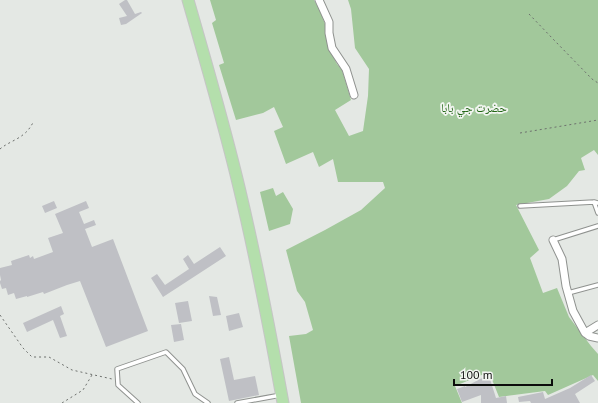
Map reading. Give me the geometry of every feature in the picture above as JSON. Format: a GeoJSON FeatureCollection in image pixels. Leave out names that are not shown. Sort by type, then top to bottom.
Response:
{"type":"FeatureCollection","features":[{"type":"Feature","properties":{"kind":"main road"},"geometry":{"type":"LineString","coordinates":[[182,0],[235,184]]}},
{"type":"Feature","properties":{"kind":"main road"},"geometry":{"type":"LineString","coordinates":[[188,0],[212,81],[269,328],[279,399]]}},
{"type":"Feature","properties":{"kind":"street"},"geometry":{"type":"LineString","coordinates":[[319,0],[329,22],[329,33],[332,48],[346,69],[354,95]]}},
{"type":"Feature","properties":{"kind":"street"},"geometry":{"type":"LineString","coordinates":[[553,240],[562,259],[572,311],[585,332],[589,336],[598,338]]}},
{"type":"Feature","properties":{"kind":"street"},"geometry":{"type":"LineString","coordinates":[[585,332],[598,325]]}},
{"type":"Feature","properties":{"kind":"lane"},"geometry":{"type":"LineString","coordinates":[[520,206],[596,202],[598,213]]}},
{"type":"Feature","properties":{"kind":"lane"},"geometry":{"type":"LineString","coordinates":[[553,240],[598,226]]}},
{"type":"Feature","properties":{"kind":"lane"},"geometry":{"type":"LineString","coordinates":[[568,293],[598,285]]}},
{"type":"Feature","properties":{"kind":"lane"},"geometry":{"type":"LineString","coordinates":[[138,403],[118,385],[117,369],[166,352],[183,369],[196,394],[208,403]]}},
{"type":"Feature","properties":{"kind":"lane"},"geometry":{"type":"LineString","coordinates":[[237,403],[279,399]]}},
{"type":"Feature","properties":{"kind":"path"},"geometry":{"type":"LineString","coordinates":[[529,14],[592,79],[598,83]]}},
{"type":"Feature","properties":{"kind":"path"},"geometry":{"type":"LineString","coordinates":[[520,133],[598,120]]}},
{"type":"Feature","properties":{"kind":"path"},"geometry":{"type":"LineString","coordinates":[[0,149],[24,134],[34,121]]}},
{"type":"Feature","properties":{"kind":"path"},"geometry":{"type":"LineString","coordinates":[[0,315],[22,348],[32,357],[49,357],[72,370],[111,379],[118,385]]}},
{"type":"Feature","properties":{"kind":"path"},"geometry":{"type":"LineString","coordinates":[[62,403],[83,390],[92,374]]}},
{"type":"Feature","properties":{"kind":"green space","name":"حضرت جي بابا"},"geometry":{"type":"Polygon","coordinates":[[[210,0],[314,0],[325,24],[329,48],[337,64],[342,70],[351,100],[335,110],[349,136],[363,131],[368,96],[369,69],[355,48],[351,9],[348,0],[598,0],[598,155],[594,150],[581,158],[585,170],[579,171],[567,186],[549,199],[516,205],[539,250],[530,258],[543,293],[557,288],[569,317],[598,354],[598,381],[593,375],[548,395],[545,391],[499,397],[489,372],[455,386],[462,403],[301,403],[289,336],[306,334],[313,330],[305,302],[297,291],[286,250],[361,210],[385,188],[383,182],[338,182],[333,159],[319,167],[313,152],[286,164],[274,131],[283,127],[274,107],[263,113],[236,120],[219,65],[224,63],[212,23],[216,20],[210,0]]]}},
{"type":"Feature","properties":{"kind":"green space"},"geometry":{"type":"Polygon","coordinates":[[[273,188],[276,196],[283,192],[293,209],[290,224],[269,231],[260,192],[273,188]]]}},
{"type":"Feature","properties":{"kind":"building"},"geometry":{"type":"Polygon","coordinates":[[[127,0],[135,14],[142,13],[126,24],[121,25],[119,18],[127,16],[119,4],[127,0]]]}},
{"type":"Feature","properties":{"kind":"building"},"geometry":{"type":"Polygon","coordinates":[[[54,201],[57,208],[45,213],[42,206],[54,201]]]}},
{"type":"Feature","properties":{"kind":"building"},"geometry":{"type":"Polygon","coordinates":[[[86,201],[89,208],[79,212],[84,224],[94,220],[96,225],[85,229],[92,247],[113,239],[148,331],[106,347],[80,281],[44,294],[43,292],[16,299],[14,293],[8,295],[6,288],[2,289],[0,283],[0,268],[12,265],[11,261],[29,255],[30,258],[33,256],[34,259],[53,252],[48,238],[63,233],[55,214],[86,201]]]}},
{"type":"Feature","properties":{"kind":"building"},"geometry":{"type":"Polygon","coordinates":[[[220,247],[226,256],[163,297],[151,278],[157,274],[165,285],[189,269],[183,259],[188,255],[194,264],[220,247]]]}},
{"type":"Feature","properties":{"kind":"building"},"geometry":{"type":"Polygon","coordinates":[[[209,296],[217,297],[221,315],[213,316],[209,296]]]}},
{"type":"Feature","properties":{"kind":"building"},"geometry":{"type":"Polygon","coordinates":[[[188,301],[192,321],[179,323],[175,303],[188,301]]]}},
{"type":"Feature","properties":{"kind":"building"},"geometry":{"type":"Polygon","coordinates":[[[61,306],[64,314],[60,316],[67,336],[60,338],[53,320],[27,332],[23,323],[61,306]]]}},
{"type":"Feature","properties":{"kind":"building"},"geometry":{"type":"Polygon","coordinates":[[[239,313],[243,327],[229,331],[226,316],[239,313]]]}},
{"type":"Feature","properties":{"kind":"building"},"geometry":{"type":"Polygon","coordinates":[[[181,324],[184,340],[174,342],[171,325],[181,324]]]}},
{"type":"Feature","properties":{"kind":"building"},"geometry":{"type":"Polygon","coordinates":[[[229,357],[234,380],[255,376],[259,395],[229,401],[220,359],[229,357]]]}},
{"type":"Feature","properties":{"kind":"building"},"geometry":{"type":"Polygon","coordinates":[[[591,375],[595,381],[575,394],[580,403],[519,402],[518,397],[543,392],[545,399],[570,388],[591,375]]]}},
{"type":"Feature","properties":{"kind":"building"},"geometry":{"type":"Polygon","coordinates":[[[489,376],[496,398],[506,396],[507,403],[481,403],[481,395],[462,402],[457,389],[489,376]]]}}]}
